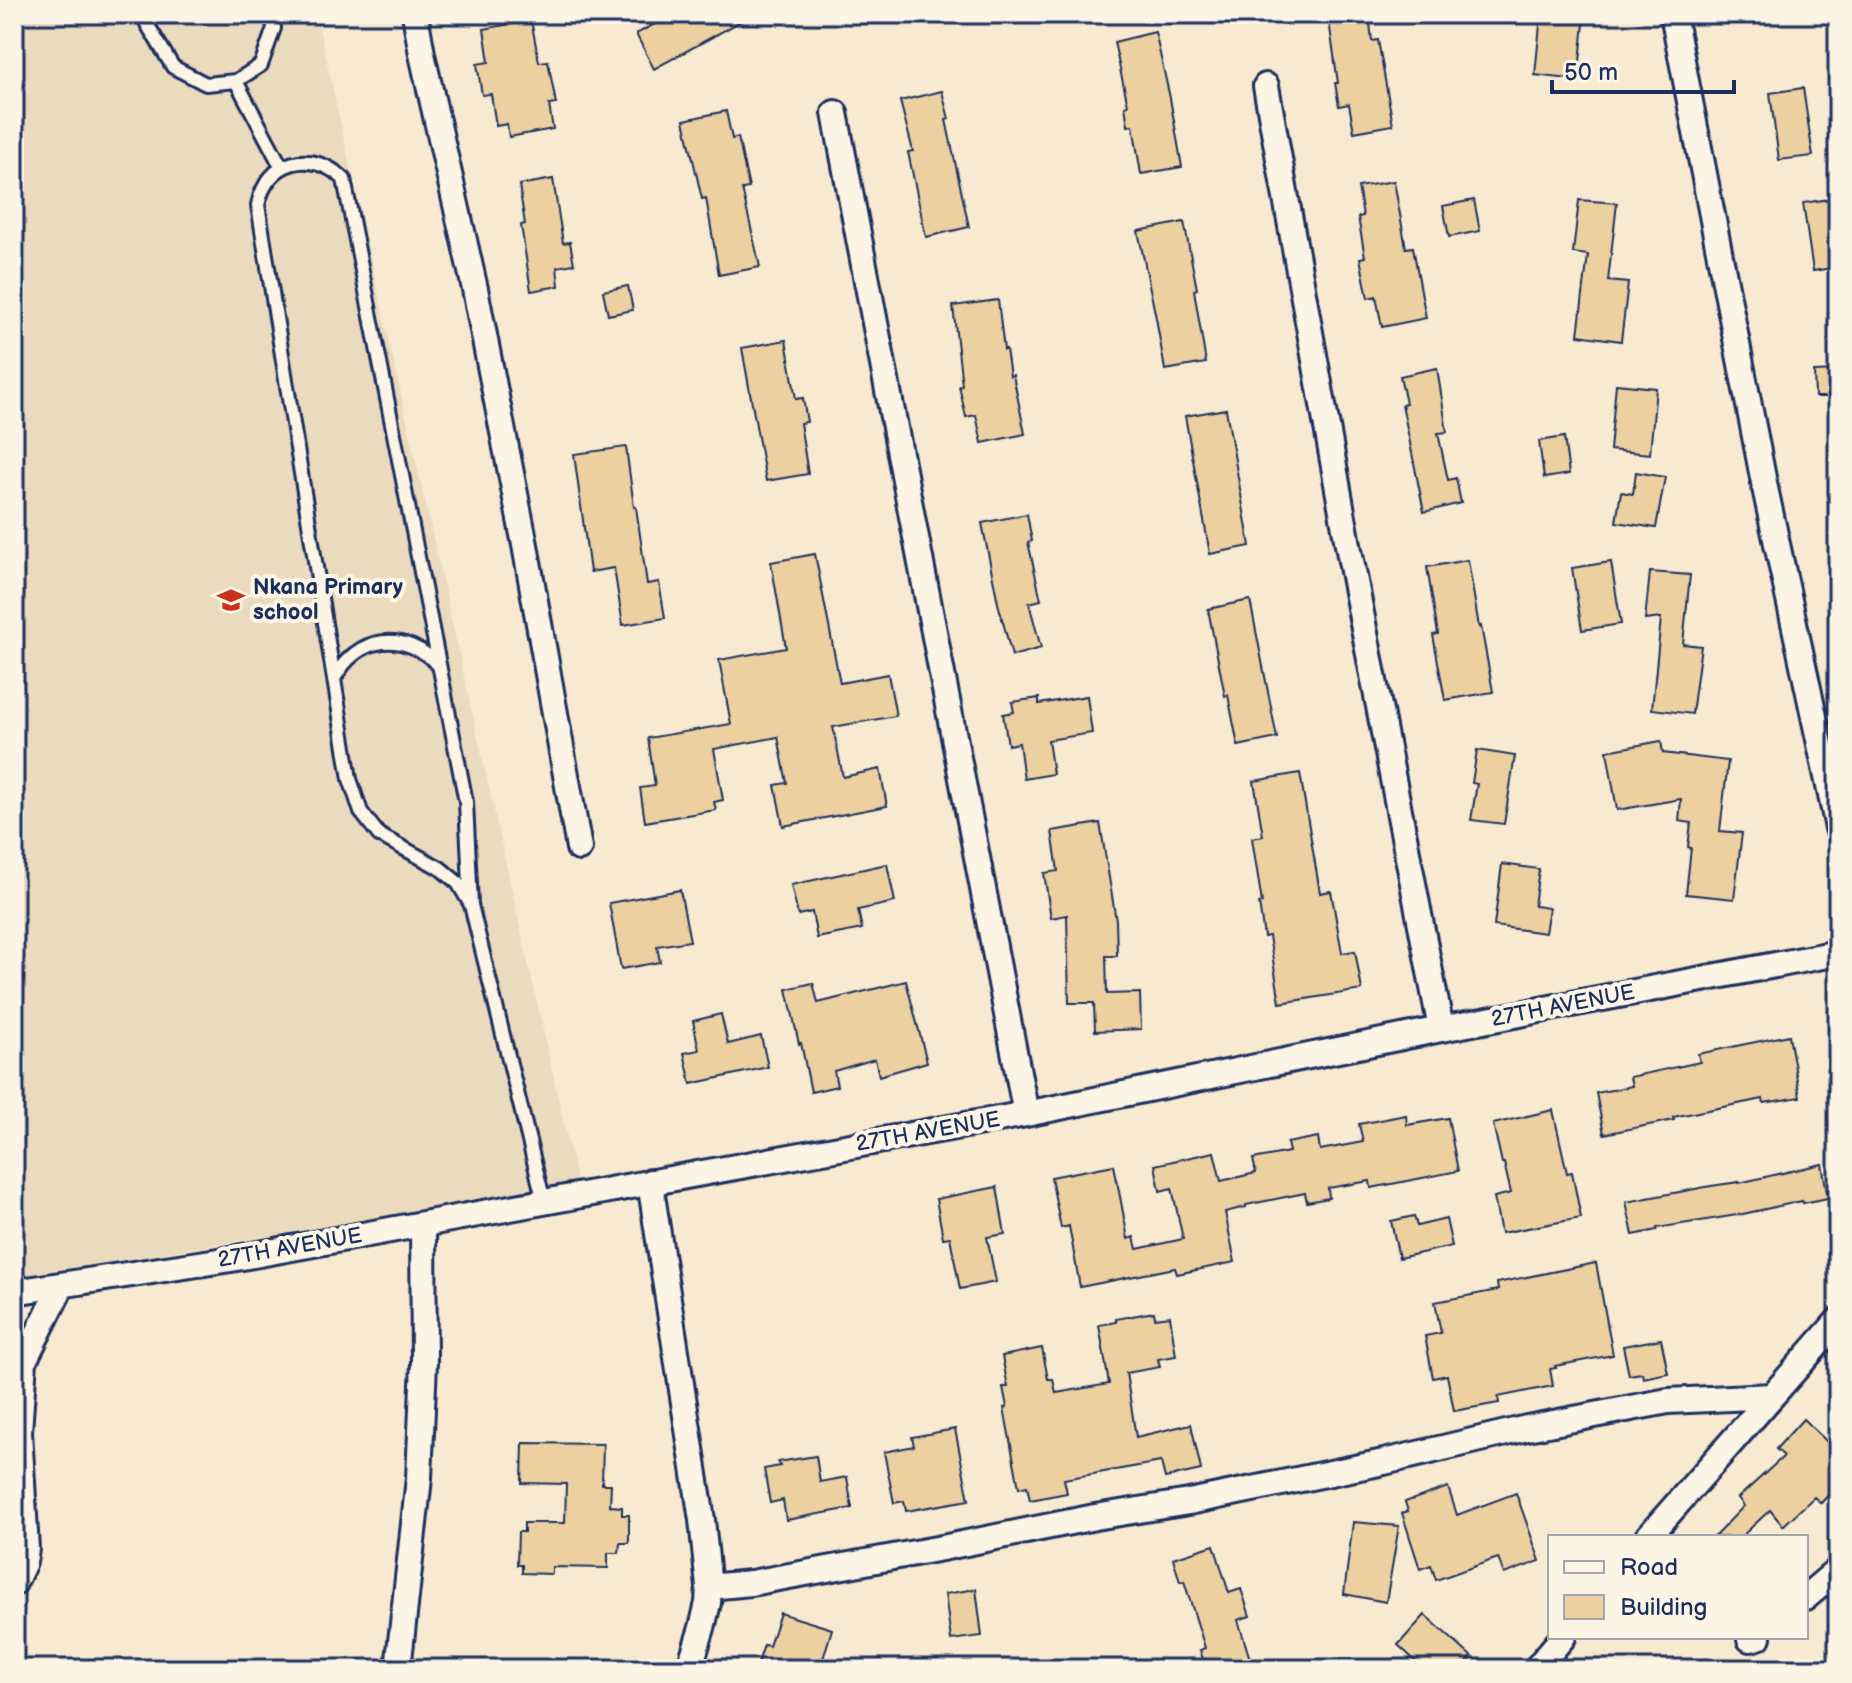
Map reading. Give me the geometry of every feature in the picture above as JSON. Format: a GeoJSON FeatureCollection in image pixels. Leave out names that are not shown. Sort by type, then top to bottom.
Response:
{"type":"FeatureCollection","features":[{"type":"Feature","properties":{"kind":"street"},"geometry":{"type":"LineString","coordinates":[[415,14],[481,319],[579,848]]}},
{"type":"Feature","properties":{"kind":"street"},"geometry":{"type":"LineString","coordinates":[[1673,14],[1765,488],[1838,828]]}},
{"type":"Feature","properties":{"kind":"street"},"geometry":{"type":"LineString","coordinates":[[1266,86],[1348,545],[1441,1029]]}},
{"type":"Feature","properties":{"kind":"street"},"geometry":{"type":"LineString","coordinates":[[835,113],[1026,1114]]}},
{"type":"Feature","properties":{"kind":"street","name":"27TH AVENUE"},"geometry":{"type":"LineString","coordinates":[[14,1292],[231,1259],[1026,1114],[1441,1029],[1838,953]]}},
{"type":"Feature","properties":{"kind":"street"},"geometry":{"type":"LineString","coordinates":[[650,1182],[702,1520],[709,1587],[708,1603],[689,1669]]}},
{"type":"Feature","properties":{"kind":"street"},"geometry":{"type":"LineString","coordinates":[[398,1669],[419,1478],[424,1362],[423,1224]]}},
{"type":"Feature","properties":{"kind":"street"},"geometry":{"type":"LineString","coordinates":[[14,1583],[24,1562],[26,1549],[19,1432],[24,1361],[62,1285]]}},
{"type":"Feature","properties":{"kind":"street"},"geometry":{"type":"LineString","coordinates":[[1650,1535],[1838,1321]]}},
{"type":"Feature","properties":{"kind":"street"},"geometry":{"type":"LineString","coordinates":[[709,1587],[766,1580],[1189,1502],[1384,1462],[1527,1428],[1668,1401],[1772,1396]]}},
{"type":"Feature","properties":{"kind":"street"},"geometry":{"type":"LineString","coordinates":[[1808,1595],[1838,1570]]}},
{"type":"Feature","properties":{"kind":"street"},"geometry":{"type":"LineString","coordinates":[[1536,1669],[1561,1639]]}},
{"type":"Feature","properties":{"kind":"lane"},"geometry":{"type":"LineString","coordinates":[[143,14],[173,67],[206,84],[236,81],[261,65],[274,28],[272,14]]}},
{"type":"Feature","properties":{"kind":"lane"},"geometry":{"type":"LineString","coordinates":[[236,81],[282,168]]}},
{"type":"Feature","properties":{"kind":"lane"},"geometry":{"type":"LineString","coordinates":[[471,905],[458,883],[440,868],[379,835],[361,812],[350,779],[258,205],[265,183],[292,163],[315,162],[344,179],[466,802],[471,905],[544,1202]]}},
{"type":"Feature","properties":{"kind":"lane"},"geometry":{"type":"LineString","coordinates":[[334,679],[340,668],[359,650],[384,642],[420,649],[439,666]]}},
{"type":"Feature","properties":{"kind":"shaded area","name":"Nkana Primary school"},"geometry":{"type":"Polygon","coordinates":[[[14,14],[316,14],[578,1186],[14,1277],[14,14]]]}},
{"type":"Feature","properties":{"kind":"building"},"geometry":{"type":"Polygon","coordinates":[[[673,14],[754,14],[654,69],[636,34],[673,14]]]}},
{"type":"Feature","properties":{"kind":"building"},"geometry":{"type":"Polygon","coordinates":[[[1328,14],[1369,14],[1372,41],[1378,40],[1393,125],[1354,132],[1349,104],[1339,106],[1328,14]]]}},
{"type":"Feature","properties":{"kind":"building"},"geometry":{"type":"Polygon","coordinates":[[[1541,14],[1585,14],[1578,80],[1535,75],[1541,14]]]}},
{"type":"Feature","properties":{"kind":"building"},"geometry":{"type":"Polygon","coordinates":[[[531,20],[539,62],[548,61],[556,104],[549,105],[553,129],[509,137],[507,124],[496,126],[491,94],[482,95],[477,64],[489,62],[484,29],[531,20]]]}},
{"type":"Feature","properties":{"kind":"building"},"geometry":{"type":"Polygon","coordinates":[[[1155,32],[1182,167],[1141,174],[1133,125],[1128,126],[1125,106],[1128,105],[1114,42],[1155,32]]]}},
{"type":"Feature","properties":{"kind":"building"},"geometry":{"type":"Polygon","coordinates":[[[1803,88],[1813,156],[1779,160],[1770,93],[1803,88]]]}},
{"type":"Feature","properties":{"kind":"building"},"geometry":{"type":"Polygon","coordinates":[[[942,91],[969,227],[926,237],[908,152],[913,151],[900,101],[942,91]]]}},
{"type":"Feature","properties":{"kind":"building"},"geometry":{"type":"Polygon","coordinates":[[[726,111],[732,139],[738,137],[749,188],[742,189],[760,267],[719,275],[706,198],[702,199],[684,120],[726,111]]]}},
{"type":"Feature","properties":{"kind":"building"},"geometry":{"type":"Polygon","coordinates":[[[553,179],[563,243],[570,242],[574,264],[557,267],[559,286],[531,291],[521,225],[525,224],[519,185],[553,179]]]}},
{"type":"Feature","properties":{"kind":"building"},"geometry":{"type":"Polygon","coordinates":[[[1394,181],[1406,248],[1413,247],[1426,318],[1382,327],[1376,296],[1368,298],[1360,258],[1365,257],[1358,217],[1363,216],[1358,187],[1394,181]]]}},
{"type":"Feature","properties":{"kind":"building"},"geometry":{"type":"Polygon","coordinates":[[[1836,198],[1838,267],[1813,271],[1803,203],[1836,198]]]}},
{"type":"Feature","properties":{"kind":"building"},"geometry":{"type":"Polygon","coordinates":[[[1474,200],[1480,231],[1449,237],[1443,206],[1474,200]]]}},
{"type":"Feature","properties":{"kind":"building"},"geometry":{"type":"Polygon","coordinates":[[[1579,200],[1617,203],[1608,281],[1628,283],[1621,341],[1578,335],[1588,255],[1573,253],[1579,200]]]}},
{"type":"Feature","properties":{"kind":"building"},"geometry":{"type":"Polygon","coordinates":[[[1184,222],[1197,289],[1194,290],[1206,363],[1165,370],[1138,231],[1184,222]]]}},
{"type":"Feature","properties":{"kind":"building"},"geometry":{"type":"Polygon","coordinates":[[[628,286],[633,310],[608,315],[603,291],[628,286]]]}},
{"type":"Feature","properties":{"kind":"building"},"geometry":{"type":"Polygon","coordinates":[[[998,300],[1004,350],[1010,376],[1013,375],[1025,434],[982,443],[976,415],[966,417],[959,386],[962,385],[953,306],[998,300]]]}},
{"type":"Feature","properties":{"kind":"building"},"geometry":{"type":"Polygon","coordinates":[[[786,340],[796,399],[803,398],[807,422],[800,423],[808,474],[766,481],[742,348],[786,340]]]}},
{"type":"Feature","properties":{"kind":"building"},"geometry":{"type":"Polygon","coordinates":[[[1437,368],[1447,432],[1438,433],[1448,480],[1456,478],[1461,503],[1424,512],[1402,404],[1406,403],[1400,376],[1437,368]]]}},
{"type":"Feature","properties":{"kind":"building"},"geometry":{"type":"Polygon","coordinates":[[[1838,371],[1838,397],[1815,397],[1814,372],[1838,371]]]}},
{"type":"Feature","properties":{"kind":"building"},"geometry":{"type":"Polygon","coordinates":[[[1616,384],[1656,388],[1650,454],[1610,450],[1616,384]]]}},
{"type":"Feature","properties":{"kind":"building"},"geometry":{"type":"Polygon","coordinates":[[[1226,409],[1250,546],[1210,554],[1185,416],[1226,409]]]}},
{"type":"Feature","properties":{"kind":"building"},"geometry":{"type":"Polygon","coordinates":[[[1564,437],[1569,474],[1544,478],[1539,441],[1564,437]]]}},
{"type":"Feature","properties":{"kind":"building"},"geometry":{"type":"Polygon","coordinates":[[[626,447],[647,584],[659,582],[665,618],[623,625],[614,568],[590,572],[574,454],[626,447]]]}},
{"type":"Feature","properties":{"kind":"building"},"geometry":{"type":"Polygon","coordinates":[[[1636,472],[1665,477],[1656,528],[1616,522],[1621,492],[1633,494],[1636,472]]]}},
{"type":"Feature","properties":{"kind":"building"},"geometry":{"type":"Polygon","coordinates":[[[1027,514],[1032,541],[1028,542],[1041,600],[1029,603],[1041,648],[1012,656],[982,523],[1027,514]]]}},
{"type":"Feature","properties":{"kind":"building"},"geometry":{"type":"Polygon","coordinates":[[[815,554],[840,683],[888,674],[896,716],[833,727],[843,777],[880,769],[887,806],[783,826],[775,785],[787,783],[778,737],[714,749],[723,800],[714,802],[716,810],[645,822],[640,788],[655,786],[648,738],[731,724],[719,660],[786,648],[771,562],[815,554]]]}},
{"type":"Feature","properties":{"kind":"building"},"geometry":{"type":"Polygon","coordinates":[[[1468,560],[1493,692],[1445,700],[1433,635],[1438,634],[1427,567],[1468,560]]]}},
{"type":"Feature","properties":{"kind":"building"},"geometry":{"type":"Polygon","coordinates":[[[1611,562],[1621,624],[1582,630],[1572,568],[1611,562]]]}},
{"type":"Feature","properties":{"kind":"building"},"geometry":{"type":"Polygon","coordinates":[[[1650,572],[1690,575],[1683,644],[1701,646],[1692,714],[1652,709],[1661,618],[1645,620],[1650,572]]]}},
{"type":"Feature","properties":{"kind":"building"},"geometry":{"type":"Polygon","coordinates":[[[1250,600],[1277,738],[1238,746],[1208,609],[1250,600]]]}},
{"type":"Feature","properties":{"kind":"building"},"geometry":{"type":"Polygon","coordinates":[[[1087,696],[1092,733],[1048,740],[1053,774],[1024,779],[1019,743],[1008,745],[1003,714],[1014,712],[1012,702],[1039,698],[1039,704],[1087,696]]]}},
{"type":"Feature","properties":{"kind":"building"},"geometry":{"type":"Polygon","coordinates":[[[1661,741],[1663,753],[1728,761],[1720,831],[1742,833],[1734,899],[1686,894],[1691,823],[1679,821],[1681,799],[1617,810],[1607,751],[1661,741]]]}},
{"type":"Feature","properties":{"kind":"building"},"geometry":{"type":"Polygon","coordinates":[[[1477,750],[1515,756],[1504,824],[1471,820],[1477,784],[1472,783],[1477,750]]]}},
{"type":"Feature","properties":{"kind":"building"},"geometry":{"type":"Polygon","coordinates":[[[1300,773],[1320,893],[1331,891],[1342,953],[1355,951],[1362,990],[1280,1003],[1269,936],[1264,937],[1259,903],[1262,903],[1252,838],[1263,836],[1254,781],[1300,773]]]}},
{"type":"Feature","properties":{"kind":"building"},"geometry":{"type":"Polygon","coordinates":[[[1100,823],[1116,920],[1117,956],[1106,956],[1107,994],[1140,993],[1141,1029],[1095,1031],[1094,1003],[1069,1003],[1067,915],[1051,918],[1044,873],[1058,871],[1052,831],[1100,823]]]}},
{"type":"Feature","properties":{"kind":"building"},"geometry":{"type":"Polygon","coordinates":[[[887,864],[895,902],[858,910],[862,929],[817,938],[812,912],[798,915],[791,885],[887,864]]]}},
{"type":"Feature","properties":{"kind":"building"},"geometry":{"type":"Polygon","coordinates":[[[1502,864],[1539,869],[1534,906],[1549,908],[1545,933],[1494,926],[1502,864]]]}},
{"type":"Feature","properties":{"kind":"building"},"geometry":{"type":"Polygon","coordinates":[[[680,890],[690,941],[657,946],[660,962],[621,969],[609,903],[680,890]]]}},
{"type":"Feature","properties":{"kind":"building"},"geometry":{"type":"Polygon","coordinates":[[[906,981],[927,1062],[879,1076],[875,1059],[834,1071],[837,1086],[811,1092],[787,989],[813,983],[818,1003],[906,981]]]}},
{"type":"Feature","properties":{"kind":"building"},"geometry":{"type":"Polygon","coordinates":[[[721,1014],[728,1044],[761,1036],[768,1067],[691,1084],[684,1053],[699,1050],[693,1021],[721,1014]]]}},
{"type":"Feature","properties":{"kind":"building"},"geometry":{"type":"Polygon","coordinates":[[[1789,1035],[1800,1097],[1764,1103],[1763,1099],[1604,1134],[1596,1093],[1632,1086],[1630,1077],[1700,1062],[1698,1054],[1789,1035]]]}},
{"type":"Feature","properties":{"kind":"building"},"geometry":{"type":"Polygon","coordinates":[[[1553,1110],[1567,1173],[1572,1172],[1581,1218],[1501,1233],[1494,1197],[1511,1193],[1493,1124],[1553,1110]]]}},
{"type":"Feature","properties":{"kind":"building"},"geometry":{"type":"Polygon","coordinates":[[[1406,1115],[1407,1125],[1448,1118],[1458,1171],[1371,1188],[1370,1181],[1328,1188],[1329,1198],[1307,1202],[1305,1193],[1246,1205],[1225,1212],[1235,1262],[1177,1274],[1175,1268],[1080,1287],[1069,1226],[1061,1228],[1051,1177],[1114,1165],[1128,1239],[1134,1237],[1137,1249],[1183,1239],[1172,1188],[1160,1191],[1155,1165],[1214,1152],[1221,1181],[1256,1173],[1253,1159],[1289,1152],[1287,1143],[1318,1137],[1320,1150],[1363,1142],[1359,1124],[1406,1115]]]}},
{"type":"Feature","properties":{"kind":"building"},"geometry":{"type":"Polygon","coordinates":[[[1822,1164],[1828,1198],[1657,1228],[1633,1235],[1626,1202],[1739,1183],[1822,1164]]]}},
{"type":"Feature","properties":{"kind":"building"},"geometry":{"type":"Polygon","coordinates":[[[997,1187],[1005,1234],[987,1237],[996,1282],[960,1289],[950,1237],[943,1238],[936,1199],[997,1187]]]}},
{"type":"Feature","properties":{"kind":"building"},"geometry":{"type":"Polygon","coordinates":[[[1414,1216],[1417,1226],[1446,1219],[1452,1246],[1399,1258],[1391,1221],[1414,1216]]]}},
{"type":"Feature","properties":{"kind":"building"},"geometry":{"type":"Polygon","coordinates":[[[1596,1263],[1613,1355],[1555,1366],[1550,1369],[1553,1386],[1498,1397],[1499,1403],[1454,1411],[1447,1375],[1433,1378],[1425,1336],[1441,1333],[1435,1302],[1498,1290],[1497,1283],[1596,1263]]]}},
{"type":"Feature","properties":{"kind":"building"},"geometry":{"type":"Polygon","coordinates":[[[1154,1312],[1155,1318],[1170,1316],[1176,1356],[1158,1359],[1160,1367],[1126,1373],[1136,1437],[1191,1424],[1201,1470],[1165,1478],[1161,1462],[1064,1479],[1067,1493],[1030,1500],[1027,1486],[1019,1488],[1004,1408],[1007,1407],[1003,1387],[1008,1387],[1002,1356],[1042,1348],[1048,1379],[1053,1379],[1056,1393],[1109,1384],[1099,1325],[1154,1312]]]}},
{"type":"Feature","properties":{"kind":"building"},"geometry":{"type":"Polygon","coordinates":[[[1661,1339],[1668,1373],[1643,1378],[1642,1373],[1629,1375],[1623,1346],[1661,1339]]]}},
{"type":"Feature","properties":{"kind":"building"},"geometry":{"type":"Polygon","coordinates":[[[1803,1419],[1838,1452],[1838,1485],[1821,1503],[1814,1497],[1783,1526],[1770,1510],[1743,1535],[1716,1535],[1744,1506],[1738,1498],[1784,1456],[1776,1449],[1803,1419]]]}},
{"type":"Feature","properties":{"kind":"building"},"geometry":{"type":"Polygon","coordinates":[[[955,1429],[969,1500],[906,1511],[904,1501],[894,1503],[884,1452],[914,1446],[912,1437],[955,1429]]]}},
{"type":"Feature","properties":{"kind":"building"},"geometry":{"type":"Polygon","coordinates":[[[523,1443],[603,1444],[602,1484],[611,1484],[610,1506],[622,1507],[622,1515],[629,1515],[629,1543],[620,1543],[619,1553],[608,1553],[608,1568],[552,1567],[552,1574],[522,1573],[522,1565],[517,1565],[518,1532],[524,1532],[524,1523],[565,1523],[566,1484],[522,1483],[523,1443]]]}},
{"type":"Feature","properties":{"kind":"building"},"geometry":{"type":"Polygon","coordinates":[[[816,1456],[820,1482],[847,1477],[852,1508],[786,1520],[783,1500],[770,1503],[764,1469],[780,1466],[778,1462],[816,1456]]]}},
{"type":"Feature","properties":{"kind":"building"},"geometry":{"type":"Polygon","coordinates":[[[1448,1487],[1457,1515],[1516,1493],[1540,1561],[1504,1574],[1498,1558],[1436,1580],[1431,1565],[1420,1569],[1402,1513],[1408,1511],[1405,1502],[1448,1487]]]}},
{"type":"Feature","properties":{"kind":"building"},"geometry":{"type":"Polygon","coordinates":[[[1353,1522],[1399,1526],[1386,1602],[1344,1594],[1353,1522]]]}},
{"type":"Feature","properties":{"kind":"building"},"geometry":{"type":"Polygon","coordinates":[[[1214,1545],[1229,1593],[1241,1589],[1250,1616],[1238,1620],[1253,1669],[1206,1669],[1200,1650],[1205,1648],[1184,1581],[1180,1582],[1173,1558],[1214,1545]]]}},
{"type":"Feature","properties":{"kind":"building"},"geometry":{"type":"Polygon","coordinates":[[[976,1589],[982,1636],[951,1640],[945,1594],[976,1589]]]}},
{"type":"Feature","properties":{"kind":"building"},"geometry":{"type":"Polygon","coordinates":[[[780,1613],[832,1629],[820,1669],[789,1664],[787,1669],[756,1669],[764,1645],[769,1646],[780,1613]]]}},
{"type":"Feature","properties":{"kind":"building"},"geometry":{"type":"Polygon","coordinates":[[[1425,1615],[1472,1657],[1461,1669],[1424,1669],[1398,1645],[1425,1615]]]}},
{"type":"Feature","properties":{"kind":"place","name":"Nkana Primary school"},"geometry":{"type":"Point","coordinates":[231,600]}}]}
